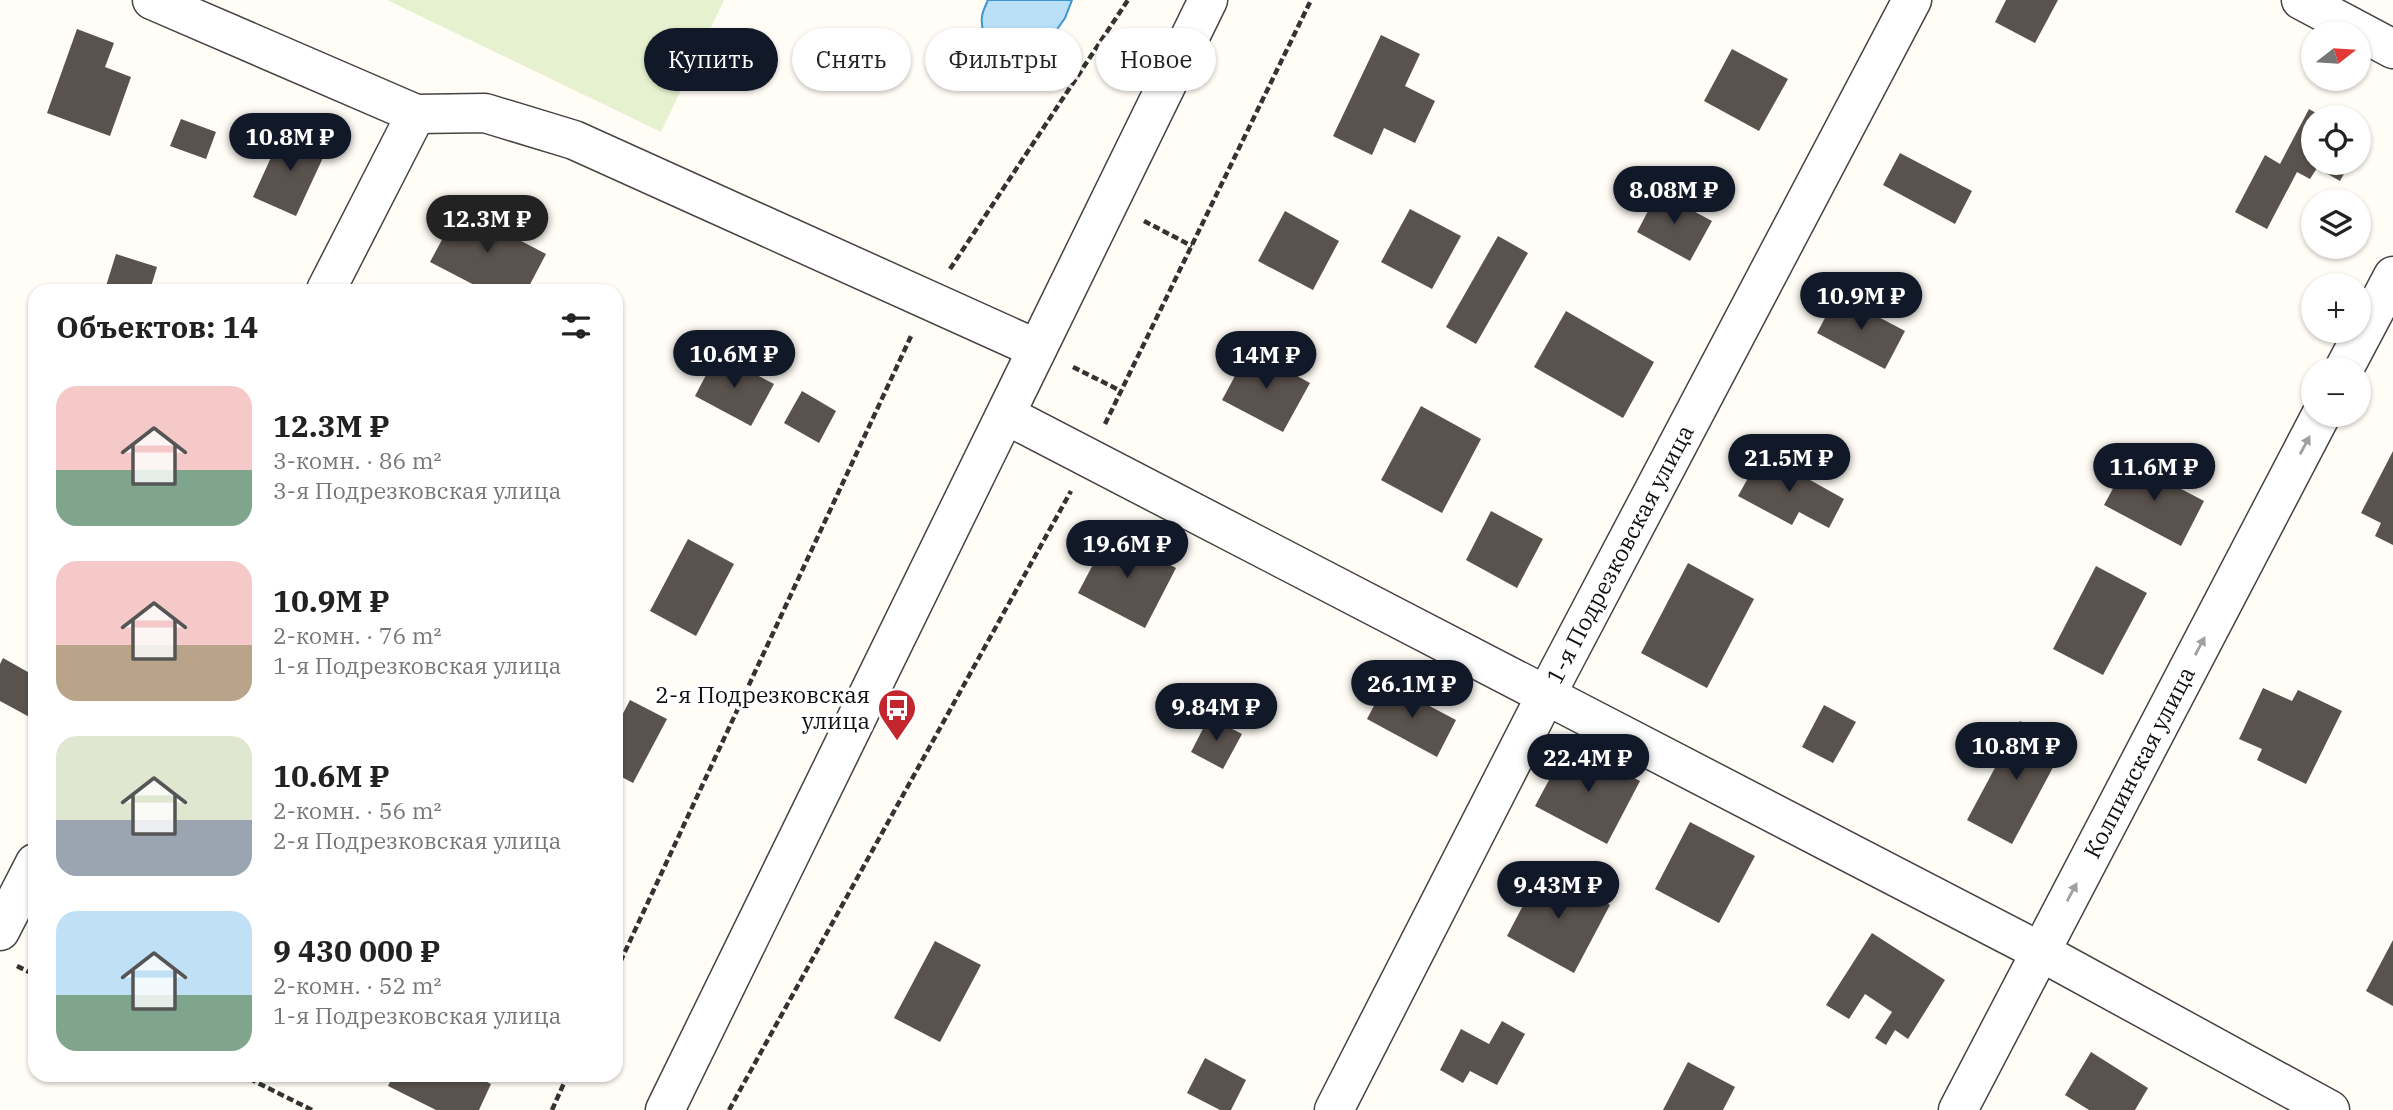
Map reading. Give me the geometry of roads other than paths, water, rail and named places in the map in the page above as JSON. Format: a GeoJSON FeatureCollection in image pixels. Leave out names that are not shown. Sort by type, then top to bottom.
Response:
{"type":"FeatureCollection","features":[{"type":"Feature","properties":{"kind":"street"},"geometry":{"type":"LineString","coordinates":[[152,0],[416,114],[485,113],[574,140],[1037,349]]}},
{"type":"Feature","properties":{"kind":"street"},"geometry":{"type":"LineString","coordinates":[[665,1110],[1208,0]]}},
{"type":"Feature","properties":{"kind":"street","name":"1-я Подрезковская улица"},"geometry":{"type":"LineString","coordinates":[[1334,1110],[1545,697],[1912,0]]}},
{"type":"Feature","properties":{"kind":"street"},"geometry":{"type":"LineString","coordinates":[[2301,0],[2393,49]]}},
{"type":"Feature","properties":{"kind":"street"},"geometry":{"type":"LineString","coordinates":[[329,284],[416,114]]}},
{"type":"Feature","properties":{"kind":"street"},"geometry":{"type":"LineString","coordinates":[[2350,357],[2393,275]]}},
{"type":"Feature","properties":{"kind":"street"},"geometry":{"type":"LineString","coordinates":[[1006,415],[2041,952],[2330,1110]]}},
{"type":"Feature","properties":{"kind":"street","name":"Колпинская улица"},"geometry":{"type":"LineString","coordinates":[[1958,1110],[2314,427]]}},
{"type":"Feature","properties":{"kind":"street"},"geometry":{"type":"LineString","coordinates":[[0,931],[28,877]]}},
{"type":"Feature","properties":{"kind":"water"},"geometry":{"type":"Polygon","coordinates":[[[988,0],[1072,0],[1058,28],[983,28],[982,15],[988,0]]]}},
{"type":"Feature","properties":{"kind":"place","name":"2-я Подрезковская улица"},"geometry":{"type":"Point","coordinates":[897,742]}}]}
